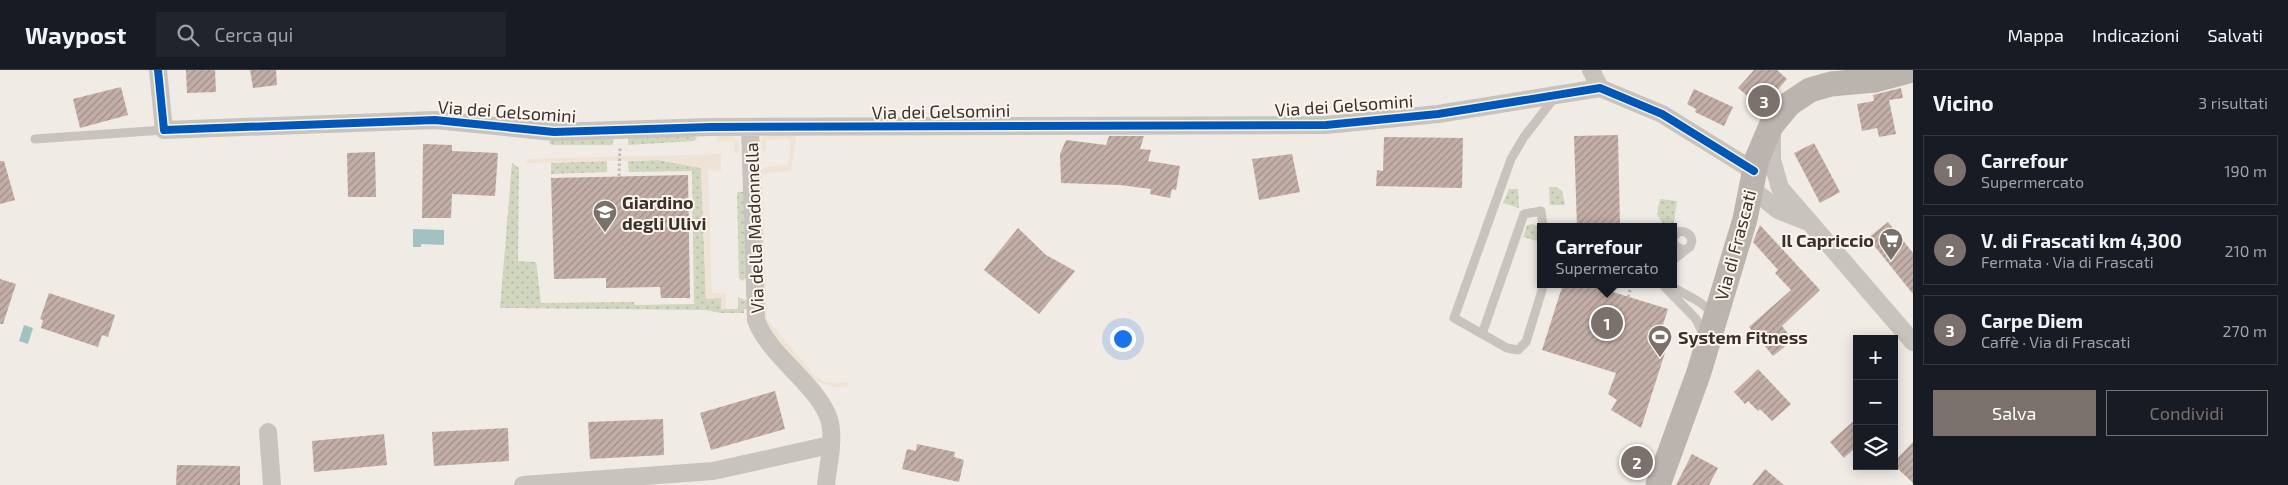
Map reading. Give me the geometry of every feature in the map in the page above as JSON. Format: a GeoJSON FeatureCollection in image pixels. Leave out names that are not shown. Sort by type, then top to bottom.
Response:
{"type":"FeatureCollection","features":[{"type":"Feature","properties":{"kind":"main road","name":"Via di Frascati"},"geometry":{"type":"LineString","coordinates":[[1658,485],[1715,322],[1771,126],[1789,104],[1810,90],[1831,84],[1875,80],[1912,70]]}},
{"type":"Feature","properties":{"kind":"street"},"geometry":{"type":"LineString","coordinates":[[158,70],[164,130]]}},
{"type":"Feature","properties":{"kind":"street"},"geometry":{"type":"LineString","coordinates":[[1591,70],[1600,88],[1662,114],[1759,168],[1780,188],[1913,342]]}},
{"type":"Feature","properties":{"kind":"street","name":"Via dei Gelsomini"},"geometry":{"type":"LineString","coordinates":[[164,130],[435,120],[546,132],[750,127],[1326,125],[1438,114],[1600,88]]}},
{"type":"Feature","properties":{"kind":"street","name":"Via della Madonnella"},"geometry":{"type":"LineString","coordinates":[[750,127],[756,320],[765,338],[815,397],[829,420],[830,445],[826,485]]}},
{"type":"Feature","properties":{"kind":"street"},"geometry":{"type":"LineString","coordinates":[[1759,168],[1778,210]]}},
{"type":"Feature","properties":{"kind":"street"},"geometry":{"type":"LineString","coordinates":[[1745,219],[1778,210],[1807,221]]}},
{"type":"Feature","properties":{"kind":"street"},"geometry":{"type":"LineString","coordinates":[[268,432],[272,485]]}},
{"type":"Feature","properties":{"kind":"street"},"geometry":{"type":"LineString","coordinates":[[523,485],[700,472],[736,467],[830,445]]}},
{"type":"Feature","properties":{"kind":"lane"},"geometry":{"type":"LineString","coordinates":[[1543,288],[1526,342],[1522,348],[1511,349],[1454,318],[1511,159],[1524,137],[1557,95]]}},
{"type":"Feature","properties":{"kind":"lane"},"geometry":{"type":"LineString","coordinates":[[35,139],[164,130]]}},
{"type":"Feature","properties":{"kind":"lane"},"geometry":{"type":"LineString","coordinates":[[1482,334],[1524,214],[1541,211],[1543,223]]}},
{"type":"Feature","properties":{"kind":"lane"},"geometry":{"type":"LineString","coordinates":[[1677,234],[1687,232],[1692,241],[1687,249],[1677,257]]}},
{"type":"Feature","properties":{"kind":"lane"},"geometry":{"type":"LineString","coordinates":[[1677,246],[1679,249],[1687,249]]}},
{"type":"Feature","properties":{"kind":"lane"},"geometry":{"type":"LineString","coordinates":[[1666,288],[1696,319],[1703,334],[1706,350]]}},
{"type":"Feature","properties":{"kind":"lane"},"geometry":{"type":"LineString","coordinates":[[1674,288],[1702,303],[1712,314],[1715,322]]}},
{"type":"Feature","properties":{"kind":"path"},"geometry":{"type":"LineString","coordinates":[[619,176],[620,148]]}},
{"type":"Feature","properties":{"kind":"path"},"geometry":{"type":"LineString","coordinates":[[1628,297],[1631,288]]}},
{"type":"Feature","properties":{"kind":"green space"},"geometry":{"type":"Polygon","coordinates":[[[694,136],[697,138],[694,141],[628,145],[628,138],[694,136]]]}},
{"type":"Feature","properties":{"kind":"green space"},"geometry":{"type":"Polygon","coordinates":[[[614,138],[612,145],[552,145],[549,143],[551,140],[614,138]]]}},
{"type":"Feature","properties":{"kind":"green space"},"geometry":{"type":"Polygon","coordinates":[[[658,160],[701,168],[706,298],[721,298],[721,309],[738,309],[738,297],[747,301],[748,309],[744,309],[744,313],[720,313],[706,310],[500,308],[512,163],[519,168],[518,261],[536,262],[541,303],[634,302],[635,305],[694,304],[692,171],[629,172],[628,161],[658,160]]]}},
{"type":"Feature","properties":{"kind":"green space"},"geometry":{"type":"Polygon","coordinates":[[[607,161],[607,172],[551,174],[551,163],[607,161]]]}},
{"type":"Feature","properties":{"kind":"green space"},"geometry":{"type":"Polygon","coordinates":[[[1549,187],[1556,187],[1562,191],[1565,205],[1550,205],[1549,187]]]}},
{"type":"Feature","properties":{"kind":"green space"},"geometry":{"type":"Polygon","coordinates":[[[1509,189],[1518,189],[1519,208],[1503,203],[1509,189]]]}},
{"type":"Feature","properties":{"kind":"green space"},"geometry":{"type":"Polygon","coordinates":[[[737,192],[744,192],[746,278],[742,281],[739,278],[737,192]]]}},
{"type":"Feature","properties":{"kind":"green space"},"geometry":{"type":"Polygon","coordinates":[[[1660,199],[1677,201],[1674,223],[1663,223],[1657,214],[1660,199]]]}},
{"type":"Feature","properties":{"kind":"green space"},"geometry":{"type":"Polygon","coordinates":[[[1533,224],[1537,226],[1537,241],[1523,237],[1527,225],[1533,224]]]}},
{"type":"Feature","properties":{"kind":"shaded area"},"geometry":{"type":"Polygon","coordinates":[[[797,131],[791,170],[762,174],[767,319],[816,377],[825,382],[848,382],[849,386],[833,387],[814,380],[764,323],[759,171],[766,167],[788,165],[790,139],[766,140],[766,151],[763,151],[761,149],[762,139],[764,135],[797,131]]]}},
{"type":"Feature","properties":{"kind":"shaded area"},"geometry":{"type":"Polygon","coordinates":[[[731,135],[738,140],[739,150],[737,153],[734,153],[734,141],[718,142],[717,136],[731,135]]]}},
{"type":"Feature","properties":{"kind":"shaded area"},"geometry":{"type":"Polygon","coordinates":[[[721,154],[721,171],[708,169],[712,293],[725,293],[726,309],[721,310],[721,298],[706,299],[701,168],[658,160],[527,163],[527,159],[721,154]]]}},
{"type":"Feature","properties":{"kind":"water"},"geometry":{"type":"Polygon","coordinates":[[[413,229],[444,230],[444,245],[421,244],[421,247],[413,247],[413,229]]]}},
{"type":"Feature","properties":{"kind":"water"},"geometry":{"type":"Polygon","coordinates":[[[24,325],[33,328],[28,344],[19,341],[24,325]]]}},
{"type":"Feature","properties":{"kind":"building"},"geometry":{"type":"Polygon","coordinates":[[[186,70],[215,70],[216,92],[187,93],[186,70]]]}},
{"type":"Feature","properties":{"kind":"building"},"geometry":{"type":"Polygon","coordinates":[[[250,70],[276,70],[277,85],[253,88],[250,70]]]}},
{"type":"Feature","properties":{"kind":"building"},"geometry":{"type":"Polygon","coordinates":[[[1754,70],[1777,70],[1787,79],[1762,108],[1738,88],[1754,70]]]}},
{"type":"Feature","properties":{"kind":"building"},"geometry":{"type":"Polygon","coordinates":[[[121,87],[128,115],[80,128],[73,99],[121,87]]]}},
{"type":"Feature","properties":{"kind":"building"},"geometry":{"type":"Polygon","coordinates":[[[1901,88],[1903,98],[1889,100],[1896,134],[1879,137],[1877,128],[1862,131],[1857,104],[1874,101],[1873,95],[1901,88]]]}},
{"type":"Feature","properties":{"kind":"building"},"geometry":{"type":"Polygon","coordinates":[[[1694,89],[1733,107],[1724,126],[1695,112],[1696,109],[1687,104],[1694,89]]]}},
{"type":"Feature","properties":{"kind":"building"},"geometry":{"type":"Polygon","coordinates":[[[1618,135],[1620,223],[1577,223],[1574,136],[1618,135]]]}},
{"type":"Feature","properties":{"kind":"building"},"geometry":{"type":"Polygon","coordinates":[[[1109,136],[1144,136],[1140,149],[1151,150],[1148,161],[1180,166],[1176,190],[1172,189],[1170,198],[1150,194],[1151,189],[1120,185],[1061,183],[1060,154],[1066,140],[1106,145],[1109,136]]]}},
{"type":"Feature","properties":{"kind":"building"},"geometry":{"type":"Polygon","coordinates":[[[1384,137],[1463,138],[1462,188],[1376,186],[1377,170],[1383,171],[1384,137]]]}},
{"type":"Feature","properties":{"kind":"building"},"geometry":{"type":"Polygon","coordinates":[[[1814,143],[1840,192],[1820,203],[1794,153],[1814,143]]]}},
{"type":"Feature","properties":{"kind":"building"},"geometry":{"type":"Polygon","coordinates":[[[423,144],[452,145],[452,151],[498,153],[495,196],[452,194],[451,218],[422,218],[423,144]]]}},
{"type":"Feature","properties":{"kind":"building"},"geometry":{"type":"Polygon","coordinates":[[[375,152],[376,197],[348,197],[347,153],[375,152]]]}},
{"type":"Feature","properties":{"kind":"building"},"geometry":{"type":"Polygon","coordinates":[[[1292,154],[1300,192],[1259,200],[1252,159],[1292,154]]]}},
{"type":"Feature","properties":{"kind":"building"},"geometry":{"type":"Polygon","coordinates":[[[0,161],[4,161],[15,200],[0,204],[0,161]]]}},
{"type":"Feature","properties":{"kind":"building"},"geometry":{"type":"Polygon","coordinates":[[[688,175],[690,298],[661,298],[660,287],[606,288],[606,278],[554,279],[551,178],[688,175]]]}},
{"type":"Feature","properties":{"kind":"building"},"geometry":{"type":"Polygon","coordinates":[[[1888,222],[1913,253],[1913,294],[1868,238],[1888,222]]]}},
{"type":"Feature","properties":{"kind":"building"},"geometry":{"type":"Polygon","coordinates":[[[1760,225],[1820,290],[1782,326],[1793,340],[1773,356],[1749,327],[1791,290],[1775,273],[1778,270],[1753,242],[1760,225]]]}},
{"type":"Feature","properties":{"kind":"building"},"geometry":{"type":"Polygon","coordinates":[[[1018,228],[1046,255],[1075,271],[1039,314],[984,270],[1018,228]]]}},
{"type":"Feature","properties":{"kind":"building"},"geometry":{"type":"Polygon","coordinates":[[[0,279],[16,284],[3,324],[0,324],[0,279]]]}},
{"type":"Feature","properties":{"kind":"building"},"geometry":{"type":"Polygon","coordinates":[[[1562,288],[1600,288],[1668,309],[1659,337],[1669,340],[1641,428],[1611,410],[1617,400],[1608,394],[1616,373],[1542,350],[1562,288]]]}},
{"type":"Feature","properties":{"kind":"building"},"geometry":{"type":"Polygon","coordinates":[[[49,293],[115,315],[108,337],[102,335],[98,347],[41,328],[43,320],[40,319],[49,293]]]}},
{"type":"Feature","properties":{"kind":"building"},"geometry":{"type":"Polygon","coordinates":[[[1758,369],[1791,404],[1772,421],[1760,409],[1758,411],[1748,401],[1745,404],[1734,392],[1758,369]]]}},
{"type":"Feature","properties":{"kind":"building"},"geometry":{"type":"Polygon","coordinates":[[[775,391],[785,429],[711,450],[700,413],[775,391]]]}},
{"type":"Feature","properties":{"kind":"building"},"geometry":{"type":"Polygon","coordinates":[[[663,419],[664,455],[590,459],[588,422],[663,419]]]}},
{"type":"Feature","properties":{"kind":"building"},"geometry":{"type":"Polygon","coordinates":[[[1853,422],[1853,450],[1844,458],[1830,442],[1853,422]]]}},
{"type":"Feature","properties":{"kind":"building"},"geometry":{"type":"Polygon","coordinates":[[[508,428],[509,461],[434,466],[432,432],[508,428]]]}},
{"type":"Feature","properties":{"kind":"building"},"geometry":{"type":"Polygon","coordinates":[[[384,434],[387,465],[314,472],[312,441],[384,434]]]}},
{"type":"Feature","properties":{"kind":"building"},"geometry":{"type":"Polygon","coordinates":[[[1913,442],[1913,483],[1898,469],[1898,458],[1913,442]]]}},
{"type":"Feature","properties":{"kind":"building"},"geometry":{"type":"Polygon","coordinates":[[[917,444],[955,452],[954,457],[964,460],[959,482],[902,469],[907,449],[916,451],[917,444]]]}},
{"type":"Feature","properties":{"kind":"building"},"geometry":{"type":"Polygon","coordinates":[[[1692,454],[1718,468],[1709,485],[1676,485],[1692,454]]]}},
{"type":"Feature","properties":{"kind":"building"},"geometry":{"type":"Polygon","coordinates":[[[177,465],[240,466],[240,485],[176,485],[177,465]]]}},
{"type":"Feature","properties":{"kind":"building"},"geometry":{"type":"Polygon","coordinates":[[[1765,469],[1784,485],[1752,485],[1765,469]]]}},
{"type":"Feature","properties":{"kind":"cycle path"},"geometry":{"type":"LineString","coordinates":[[158,70],[164,130],[435,120],[554,132],[710,127],[1326,125],[1438,114],[1600,88],[1662,114],[1754,171]]}},
{"type":"Feature","properties":{"kind":"place","name":"Carpe Diem"},"geometry":{"type":"Point","coordinates":[1764,101]}},
{"type":"Feature","properties":{"kind":"place","name":"Giardino degli Ulivi"},"geometry":{"type":"Point","coordinates":[605,233]}},
{"type":"Feature","properties":{"kind":"place","name":"Il Capriccio"},"geometry":{"type":"Point","coordinates":[1891,261]}},
{"type":"Feature","properties":{"kind":"place","name":"Carrefour"},"geometry":{"type":"Point","coordinates":[1607,323]}},
{"type":"Feature","properties":{"kind":"place","name":"System Fitness"},"geometry":{"type":"Point","coordinates":[1660,358]}},
{"type":"Feature","properties":{"kind":"place","name":"V. di Frascati km 4,300"},"geometry":{"type":"Point","coordinates":[1637,462]}}]}
